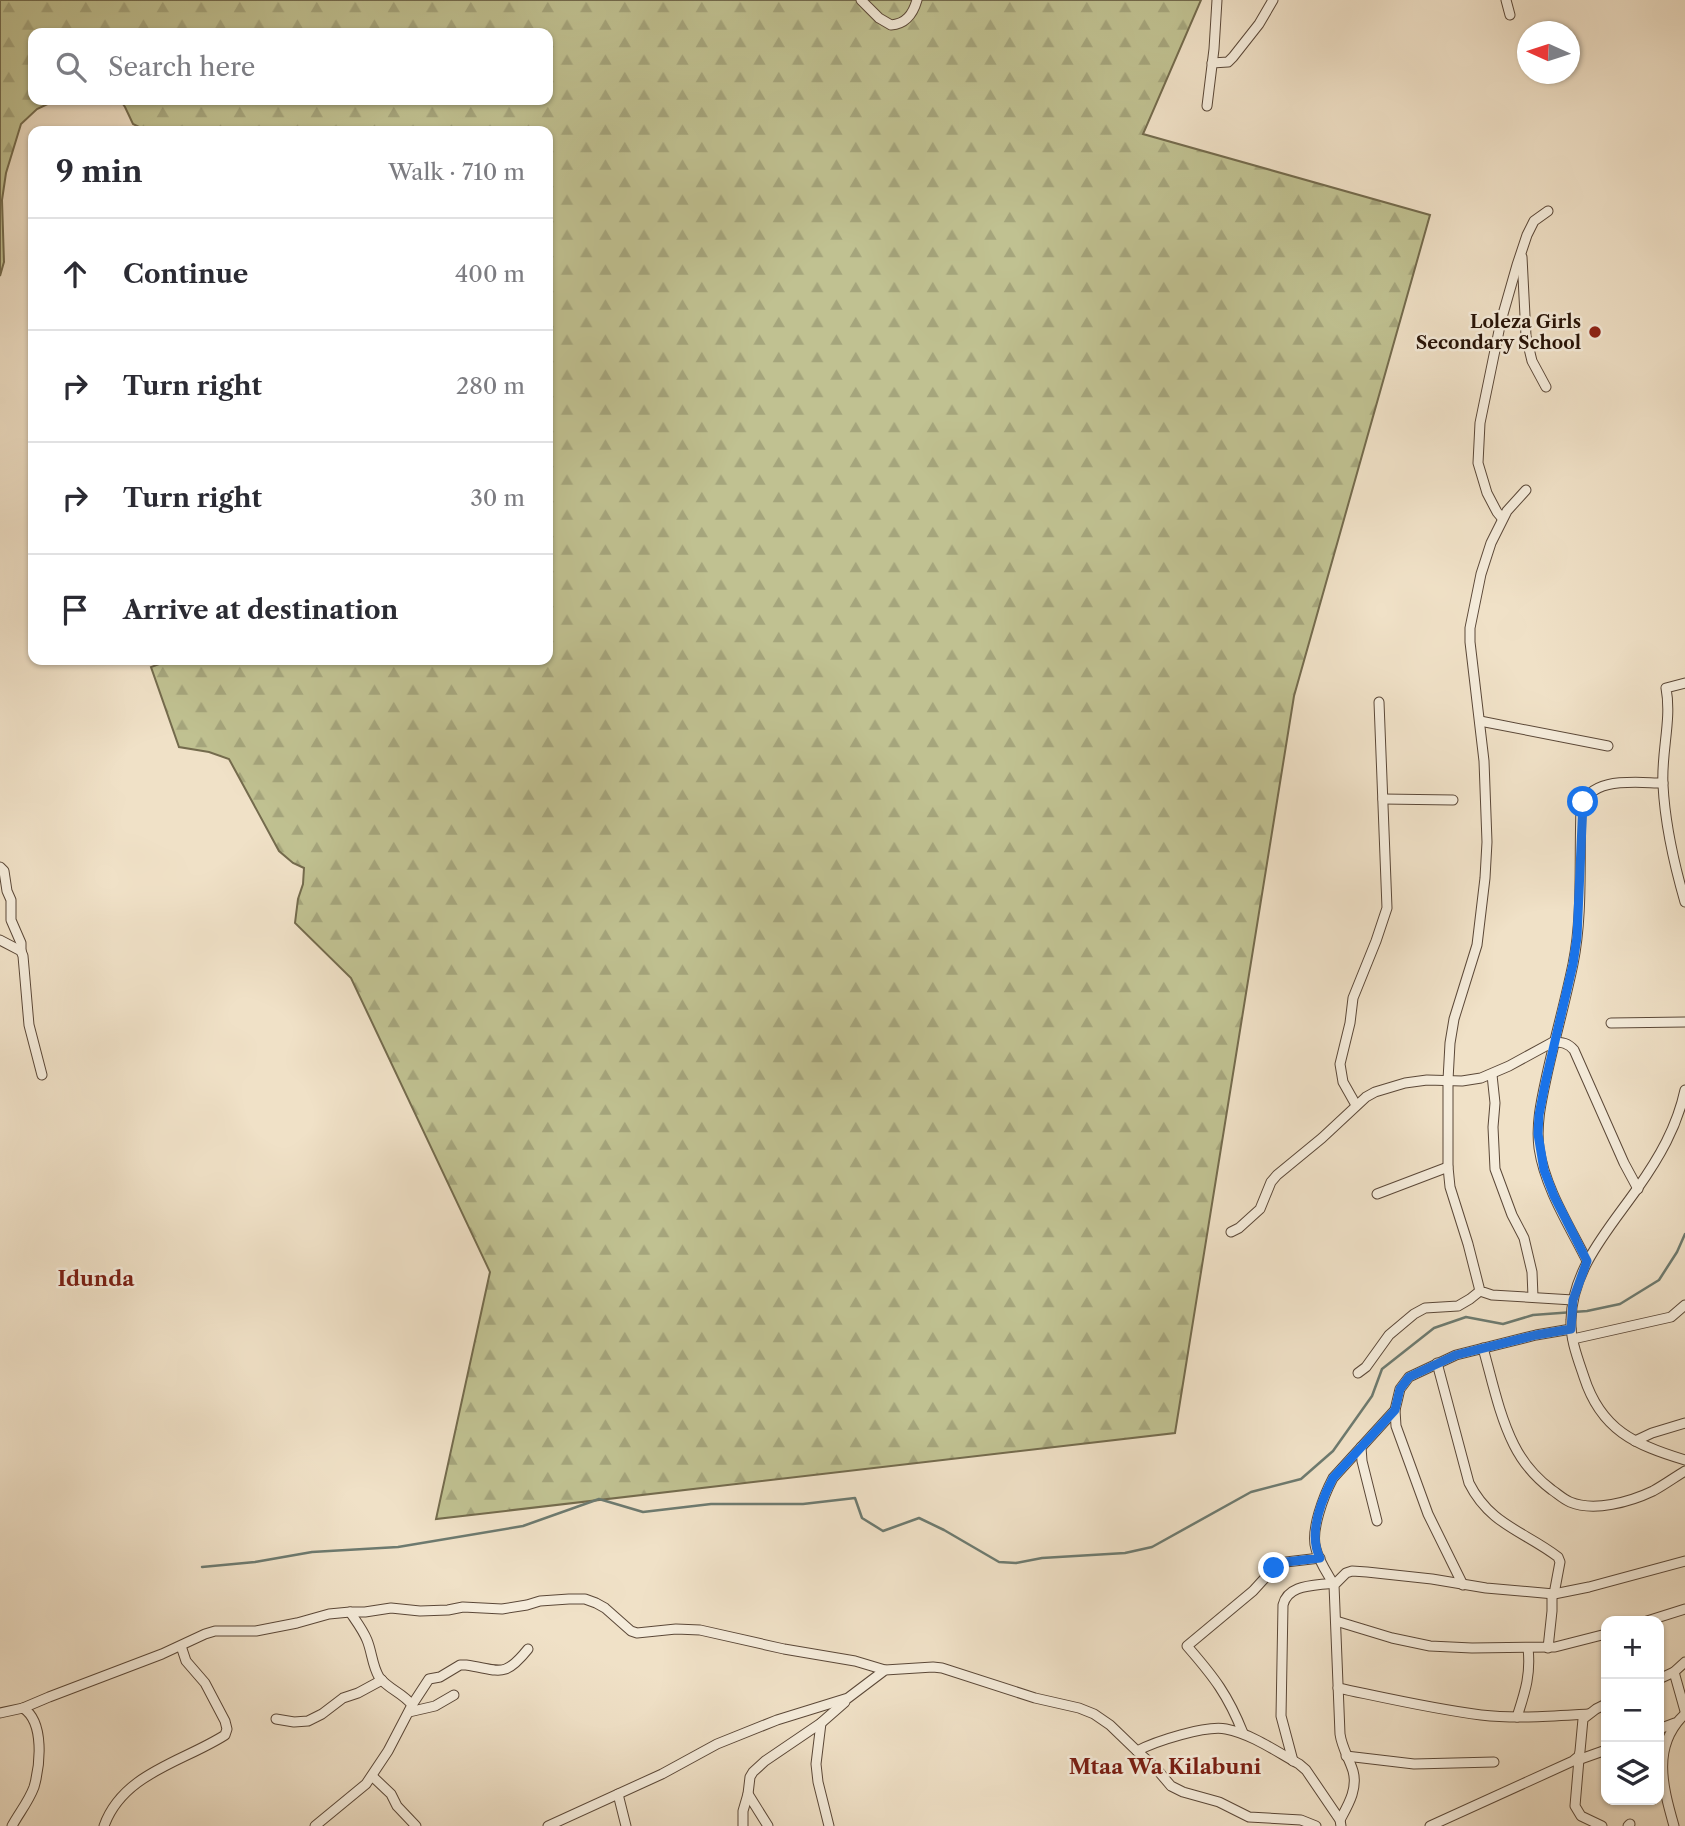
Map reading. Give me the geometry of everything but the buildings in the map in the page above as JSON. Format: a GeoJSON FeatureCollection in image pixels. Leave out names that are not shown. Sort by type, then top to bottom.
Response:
{"type":"FeatureCollection","features":[{"type":"Feature","properties":{"kind":"street"},"geometry":{"type":"LineString","coordinates":[[861,0],[879,18],[891,25],[898,25],[909,17],[917,0]]}},
{"type":"Feature","properties":{"kind":"street"},"geometry":{"type":"LineString","coordinates":[[1207,106],[1217,0]]}},
{"type":"Feature","properties":{"kind":"street"},"geometry":{"type":"LineString","coordinates":[[1212,62],[1228,61],[1233,57],[1259,24],[1273,0]]}},
{"type":"Feature","properties":{"kind":"street"},"geometry":{"type":"LineString","coordinates":[[1506,0],[1510,15]]}},
{"type":"Feature","properties":{"kind":"street"},"geometry":{"type":"LineString","coordinates":[[1502,518],[1487,493],[1478,463],[1480,423],[1498,334],[1522,251],[1534,221],[1548,211]]}},
{"type":"Feature","properties":{"kind":"street"},"geometry":{"type":"LineString","coordinates":[[1522,251],[1526,336],[1532,361],[1546,387]]}},
{"type":"Feature","properties":{"kind":"street"},"geometry":{"type":"LineString","coordinates":[[1480,1291],[1450,1187],[1448,1167],[1451,1032],[1477,946],[1485,878],[1487,824],[1480,720],[1470,642],[1471,618],[1491,543],[1502,518],[1526,490]]}},
{"type":"Feature","properties":{"kind":"street"},"geometry":{"type":"LineString","coordinates":[[1685,683],[1666,688],[1669,703],[1663,783],[1673,858],[1685,902]]}},
{"type":"Feature","properties":{"kind":"street"},"geometry":{"type":"LineString","coordinates":[[1356,1105],[1343,1082],[1340,1064],[1353,998],[1387,908],[1379,702]]}},
{"type":"Feature","properties":{"kind":"street"},"geometry":{"type":"LineString","coordinates":[[1480,720],[1608,746]]}},
{"type":"Feature","properties":{"kind":"street"},"geometry":{"type":"LineString","coordinates":[[1587,1261],[1554,1196],[1539,1149],[1539,1115],[1577,937],[1583,802],[1598,788],[1609,784],[1663,783]]}},
{"type":"Feature","properties":{"kind":"street"},"geometry":{"type":"LineString","coordinates":[[1383,799],[1453,800]]}},
{"type":"Feature","properties":{"kind":"street"},"geometry":{"type":"LineString","coordinates":[[0,867],[4,871],[11,900],[11,920],[22,943],[29,1025],[42,1076]]}},
{"type":"Feature","properties":{"kind":"street"},"geometry":{"type":"LineString","coordinates":[[0,940],[21,951]]}},
{"type":"Feature","properties":{"kind":"street"},"geometry":{"type":"LineString","coordinates":[[1611,1023],[1685,1022]]}},
{"type":"Feature","properties":{"kind":"street"},"geometry":{"type":"LineString","coordinates":[[1231,1232],[1260,1209],[1270,1182],[1277,1175],[1322,1138],[1356,1105],[1375,1092],[1405,1083],[1473,1080],[1492,1075],[1553,1042],[1561,1042],[1574,1049],[1638,1189]]}},
{"type":"Feature","properties":{"kind":"street"},"geometry":{"type":"LineString","coordinates":[[1492,1075],[1495,1169],[1512,1215],[1524,1238],[1532,1272],[1533,1297]]}},
{"type":"Feature","properties":{"kind":"street"},"geometry":{"type":"LineString","coordinates":[[1685,1090],[1670,1136],[1638,1189],[1587,1261],[1573,1300],[1571,1324],[1579,1364],[1592,1397],[1610,1422],[1626,1437],[1661,1453],[1685,1460]]}},
{"type":"Feature","properties":{"kind":"street"},"geometry":{"type":"LineString","coordinates":[[1377,1194],[1448,1167]]}},
{"type":"Feature","properties":{"kind":"street"},"geometry":{"type":"LineString","coordinates":[[1480,1291],[1492,1295],[1573,1300]]}},
{"type":"Feature","properties":{"kind":"street"},"geometry":{"type":"LineString","coordinates":[[1358,1373],[1366,1367],[1389,1335],[1414,1314],[1425,1308],[1458,1306],[1480,1291]]}},
{"type":"Feature","properties":{"kind":"street"},"geometry":{"type":"LineString","coordinates":[[1573,1339],[1671,1317],[1685,1305]]}},
{"type":"Feature","properties":{"kind":"street"},"geometry":{"type":"LineString","coordinates":[[1463,1584],[1428,1514],[1396,1426],[1395,1410],[1400,1389],[1409,1377],[1437,1363],[1571,1324]]}},
{"type":"Feature","properties":{"kind":"street"},"geometry":{"type":"LineString","coordinates":[[1483,1348],[1514,1444],[1529,1468],[1563,1498],[1591,1506],[1618,1502],[1655,1490],[1685,1471]]}},
{"type":"Feature","properties":{"kind":"street"},"geometry":{"type":"LineString","coordinates":[[1437,1363],[1469,1483],[1480,1503],[1503,1522],[1558,1557],[1560,1562],[1553,1594],[1548,1648]]}},
{"type":"Feature","properties":{"kind":"street"},"geometry":{"type":"LineString","coordinates":[[1341,1823],[1351,1799],[1354,1773],[1340,1734],[1334,1584],[1314,1545],[1316,1529],[1333,1478],[1395,1410]]}},
{"type":"Feature","properties":{"kind":"street"},"geometry":{"type":"LineString","coordinates":[[1635,1441],[1685,1423]]}},
{"type":"Feature","properties":{"kind":"street"},"geometry":{"type":"LineString","coordinates":[[1361,1447],[1377,1521]]}},
{"type":"Feature","properties":{"kind":"street"},"geometry":{"type":"LineString","coordinates":[[1243,1734],[1235,1712],[1218,1682],[1187,1646],[1253,1591],[1274,1568],[1286,1562],[1320,1558]]}},
{"type":"Feature","properties":{"kind":"street"},"geometry":{"type":"LineString","coordinates":[[1293,1761],[1281,1716],[1283,1605],[1285,1596],[1293,1589],[1334,1584],[1352,1571],[1553,1594],[1685,1561]]}},
{"type":"Feature","properties":{"kind":"street"},"geometry":{"type":"LineString","coordinates":[[0,1713],[23,1708],[215,1631],[256,1631],[329,1614],[350,1612],[399,1608],[420,1611],[463,1607],[502,1609],[540,1601],[585,1599],[605,1608],[631,1631],[637,1633],[676,1629],[700,1630],[777,1648],[855,1661],[885,1670],[942,1668],[1035,1698],[1079,1708],[1110,1725],[1171,1786],[1183,1792],[1219,1802],[1255,1818],[1301,1820],[1317,1826]]}},
{"type":"Feature","properties":{"kind":"street"},"geometry":{"type":"LineString","coordinates":[[1663,1616],[1685,1609]]}},
{"type":"Feature","properties":{"kind":"street"},"geometry":{"type":"LineString","coordinates":[[350,1612],[365,1636],[374,1668],[389,1687],[407,1698],[411,1708]]}},
{"type":"Feature","properties":{"kind":"street"},"geometry":{"type":"LineString","coordinates":[[1336,1621],[1430,1646],[1548,1648],[1601,1635]]}},
{"type":"Feature","properties":{"kind":"street"},"geometry":{"type":"LineString","coordinates":[[104,1826],[117,1802],[131,1786],[225,1735],[228,1729],[205,1684],[186,1661],[181,1646]]}},
{"type":"Feature","properties":{"kind":"street"},"geometry":{"type":"LineString","coordinates":[[1517,1717],[1527,1686],[1530,1665],[1528,1648]]}},
{"type":"Feature","properties":{"kind":"street"},"geometry":{"type":"LineString","coordinates":[[315,1826],[362,1788],[372,1776],[429,1679],[440,1677],[460,1665],[504,1671],[515,1665],[528,1649]]}},
{"type":"Feature","properties":{"kind":"street"},"geometry":{"type":"LineString","coordinates":[[1664,1677],[1685,1662]]}},
{"type":"Feature","properties":{"kind":"street"},"geometry":{"type":"LineString","coordinates":[[743,1826],[743,1811],[750,1777],[757,1768],[821,1723],[885,1670]]}},
{"type":"Feature","properties":{"kind":"street"},"geometry":{"type":"LineString","coordinates":[[1674,1672],[1685,1713],[1670,1731],[1662,1776],[1674,1826]]}},
{"type":"Feature","properties":{"kind":"street"},"geometry":{"type":"LineString","coordinates":[[276,1720],[308,1721],[343,1698],[382,1680]]}},
{"type":"Feature","properties":{"kind":"street"},"geometry":{"type":"LineString","coordinates":[[1338,1688],[1481,1715],[1517,1717],[1588,1714]]}},
{"type":"Feature","properties":{"kind":"street"},"geometry":{"type":"LineString","coordinates":[[411,1708],[435,1706],[454,1695]]}},
{"type":"Feature","properties":{"kind":"street"},"geometry":{"type":"LineString","coordinates":[[548,1826],[662,1774],[717,1744],[777,1720],[848,1698]]}},
{"type":"Feature","properties":{"kind":"street"},"geometry":{"type":"LineString","coordinates":[[1601,1707],[1588,1714],[1581,1723],[1580,1751],[1576,1760],[1575,1806],[1581,1816],[1602,1826]]}},
{"type":"Feature","properties":{"kind":"street"},"geometry":{"type":"LineString","coordinates":[[12,1826],[33,1787],[38,1763],[37,1730],[32,1717],[23,1708]]}},
{"type":"Feature","properties":{"kind":"street"},"geometry":{"type":"LineString","coordinates":[[821,1723],[816,1763],[829,1826]]}},
{"type":"Feature","properties":{"kind":"street"},"geometry":{"type":"LineString","coordinates":[[1664,1727],[1676,1723]]}},
{"type":"Feature","properties":{"kind":"street"},"geometry":{"type":"LineString","coordinates":[[1137,1751],[1162,1740],[1209,1730],[1223,1728],[1243,1734],[1306,1770],[1341,1823]]}},
{"type":"Feature","properties":{"kind":"street"},"geometry":{"type":"LineString","coordinates":[[1430,1826],[1576,1760],[1601,1752]]}},
{"type":"Feature","properties":{"kind":"street"},"geometry":{"type":"LineString","coordinates":[[1346,1756],[1414,1764],[1494,1762]]}},
{"type":"Feature","properties":{"kind":"street"},"geometry":{"type":"LineString","coordinates":[[372,1776],[416,1826]]}},
{"type":"Feature","properties":{"kind":"street"},"geometry":{"type":"LineString","coordinates":[[618,1794],[626,1826]]}},
{"type":"Feature","properties":{"kind":"street"},"geometry":{"type":"LineString","coordinates":[[748,1794],[768,1826]]}},
{"type":"Feature","properties":{"kind":"green space"},"geometry":{"type":"Polygon","coordinates":[[[0,0],[1201,0],[1143,134],[1430,215],[1294,696],[1175,1433],[436,1519],[490,1272],[351,978],[295,923],[304,868],[279,851],[229,759],[209,752],[179,747],[151,667],[553,665],[553,126],[137,126],[133,124],[124,105],[553,105],[553,28],[28,28],[28,105],[45,105],[21,124],[6,173],[2,200],[4,262],[0,276],[0,0]]]}},
{"type":"Feature","properties":{"kind":"waterway"},"geometry":{"type":"LineString","coordinates":[[202,1567],[255,1562],[312,1552],[398,1547],[523,1526],[599,1499],[643,1512],[711,1504],[803,1504],[855,1498],[862,1518],[883,1531],[919,1518],[999,1562],[1016,1563],[1042,1558],[1125,1553],[1152,1547],[1251,1492],[1301,1479],[1333,1451],[1372,1396],[1382,1369],[1434,1328],[1466,1317],[1503,1324],[1533,1315],[1587,1311],[1620,1304],[1659,1280],[1685,1234]]}},
{"type":"Feature","properties":{"kind":"place","name":"Loleza Girls Secondary School"},"geometry":{"type":"Point","coordinates":[1595,332]}},
{"type":"Feature","properties":{"kind":"district","name":"Idunda"},"geometry":{"type":"Point","coordinates":[96,1278]}},
{"type":"Feature","properties":{"kind":"district","name":"Mtaa Wa Kilabuni"},"geometry":{"type":"Point","coordinates":[1165,1766]}},
{"type":"Feature","properties":{"kind":"route"},"geometry":{"type":"LineString","coordinates":[[1274,1568],[1286,1562],[1320,1558],[1314,1545],[1316,1529],[1320,1510],[1333,1478],[1395,1410],[1400,1389],[1409,1377],[1456,1355],[1571,1329],[1573,1300],[1587,1261],[1554,1196],[1544,1170],[1538,1134],[1553,1042],[1573,964],[1577,937],[1583,802]]}}]}
